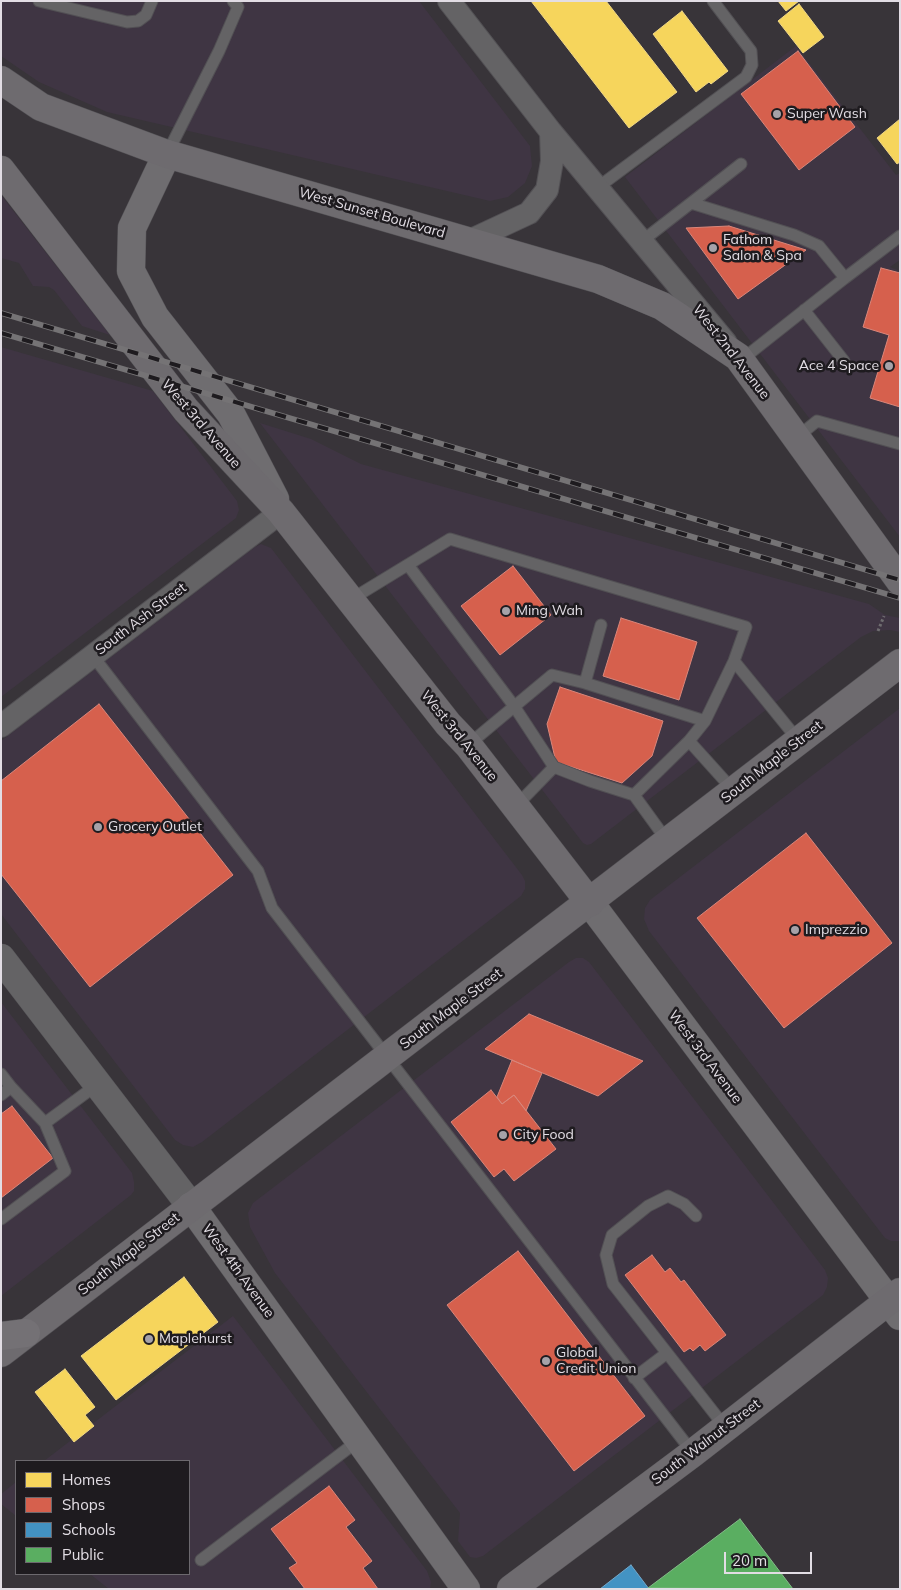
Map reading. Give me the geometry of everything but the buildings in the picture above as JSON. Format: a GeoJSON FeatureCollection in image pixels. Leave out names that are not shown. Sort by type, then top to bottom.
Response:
{"type":"FeatureCollection","features":[{"type":"Feature","properties":{"kind":"main road","name":"West Sunset Boulevard"},"geometry":{"type":"LineString","coordinates":[[1,80],[40,107],[167,154],[598,279],[662,306],[738,359]]}},
{"type":"Feature","properties":{"kind":"main road"},"geometry":{"type":"LineString","coordinates":[[167,154],[132,228],[130,272],[155,317],[231,414],[281,512]]}},
{"type":"Feature","properties":{"kind":"main road","name":"West 3rd Avenue"},"geometry":{"type":"LineString","coordinates":[[1,170],[186,410],[281,512],[448,724],[468,745],[896,1303]]}},
{"type":"Feature","properties":{"kind":"main road","name":"West 2nd Avenue"},"geometry":{"type":"LineString","coordinates":[[738,359],[900,581]]}},
{"type":"Feature","properties":{"kind":"main road","name":"South Maple Street"},"geometry":{"type":"LineString","coordinates":[[1,1353],[14,1335],[191,1206],[590,903],[900,663]]}},
{"type":"Feature","properties":{"kind":"main road","name":"West 4th Avenue"},"geometry":{"type":"LineString","coordinates":[[191,1206],[466,1589]]}},
{"type":"Feature","properties":{"kind":"main road","name":"South Walnut Street"},"geometry":{"type":"LineString","coordinates":[[511,1589],[725,1428],[896,1303]]}},
{"type":"Feature","properties":{"kind":"street","name":"West 2nd Avenue"},"geometry":{"type":"LineString","coordinates":[[449,1],[551,132],[738,359]]}},
{"type":"Feature","properties":{"kind":"street"},"geometry":{"type":"LineString","coordinates":[[469,241],[529,213],[547,190],[552,161],[551,132]]}},
{"type":"Feature","properties":{"kind":"street","name":"South Ash Street"},"geometry":{"type":"LineString","coordinates":[[1,726],[281,512]]}},
{"type":"Feature","properties":{"kind":"street","name":"West 4th Avenue"},"geometry":{"type":"LineString","coordinates":[[1,958],[191,1206]]}},
{"type":"Feature","properties":{"kind":"lane"},"geometry":{"type":"LineString","coordinates":[[39,1],[128,22],[138,21],[146,15],[152,1]]}},
{"type":"Feature","properties":{"kind":"lane"},"geometry":{"type":"LineString","coordinates":[[167,154],[219,51],[238,7],[233,1]]}},
{"type":"Feature","properties":{"kind":"lane"},"geometry":{"type":"LineString","coordinates":[[597,188],[746,77],[752,65],[751,50],[713,1]]}},
{"type":"Feature","properties":{"kind":"lane"},"geometry":{"type":"LineString","coordinates":[[642,241],[741,164]]}},
{"type":"Feature","properties":{"kind":"lane"},"geometry":{"type":"LineString","coordinates":[[691,203],[794,235],[819,246],[845,278]]}},
{"type":"Feature","properties":{"kind":"lane"},"geometry":{"type":"LineString","coordinates":[[738,359],[900,236]]}},
{"type":"Feature","properties":{"kind":"lane"},"geometry":{"type":"LineString","coordinates":[[804,310],[844,361]]}},
{"type":"Feature","properties":{"kind":"lane"},"geometry":{"type":"LineString","coordinates":[[796,438],[817,421],[900,444]]}},
{"type":"Feature","properties":{"kind":"lane"},"geometry":{"type":"LineString","coordinates":[[350,600],[450,539],[746,627],[734,661],[705,721],[690,741],[634,795]]}},
{"type":"Feature","properties":{"kind":"lane"},"geometry":{"type":"LineString","coordinates":[[408,565],[514,706],[554,767],[591,778],[634,795],[668,842]]}},
{"type":"Feature","properties":{"kind":"lane"},"geometry":{"type":"LineString","coordinates":[[585,683],[601,625]]}},
{"type":"Feature","properties":{"kind":"lane"},"geometry":{"type":"LineString","coordinates":[[93,656],[258,871],[272,908],[693,1453]]}},
{"type":"Feature","properties":{"kind":"lane"},"geometry":{"type":"LineString","coordinates":[[734,661],[799,741]]}},
{"type":"Feature","properties":{"kind":"lane"},"geometry":{"type":"LineString","coordinates":[[468,745],[552,674],[585,683],[618,700],[705,721]]}},
{"type":"Feature","properties":{"kind":"lane"},"geometry":{"type":"LineString","coordinates":[[690,741],[734,791]]}},
{"type":"Feature","properties":{"kind":"lane"},"geometry":{"type":"LineString","coordinates":[[515,807],[554,767]]}},
{"type":"Feature","properties":{"kind":"lane"},"geometry":{"type":"LineString","coordinates":[[1,1074],[45,1123],[65,1171],[1,1219]]}},
{"type":"Feature","properties":{"kind":"lane"},"geometry":{"type":"LineString","coordinates":[[45,1123],[98,1084]]}},
{"type":"Feature","properties":{"kind":"lane"},"geometry":{"type":"LineString","coordinates":[[1,1095],[11,1087]]}},
{"type":"Feature","properties":{"kind":"lane"},"geometry":{"type":"LineString","coordinates":[[696,1216],[684,1204],[668,1196],[648,1206],[612,1235],[606,1255],[613,1284],[725,1428]]}},
{"type":"Feature","properties":{"kind":"lane"},"geometry":{"type":"LineString","coordinates":[[634,1378],[666,1352]]}},
{"type":"Feature","properties":{"kind":"lane"},"geometry":{"type":"LineString","coordinates":[[201,1560],[359,1440]]}},
{"type":"Feature","properties":{"kind":"path"},"geometry":{"type":"LineString","coordinates":[[878,631],[884,616]]}},
{"type":"Feature","properties":{"kind":"shaded area"},"geometry":{"type":"Polygon","coordinates":[[[1,1],[419,1],[530,146],[532,166],[525,183],[508,197],[490,201],[107,112],[39,82],[1,56],[1,1]]]}},
{"type":"Feature","properties":{"kind":"shaded area"},"geometry":{"type":"Polygon","coordinates":[[[796,46],[896,175],[900,173],[900,260],[890,267],[900,271],[900,537],[625,177],[796,46]]]}},
{"type":"Feature","properties":{"kind":"shaded area"},"geometry":{"type":"Polygon","coordinates":[[[1,195],[110,335],[82,326],[54,290],[49,287],[33,286],[19,263],[1,258],[1,195]]]}},
{"type":"Feature","properties":{"kind":"shaded area"},"geometry":{"type":"Polygon","coordinates":[[[1,347],[153,391],[237,501],[239,510],[236,518],[1,697],[1,347]]]}},
{"type":"Feature","properties":{"kind":"shaded area"},"geometry":{"type":"Polygon","coordinates":[[[260,423],[311,439],[361,464],[869,604],[885,615],[900,618],[900,632],[890,630],[873,631],[861,637],[591,844],[587,845],[583,843],[260,423]]]}},
{"type":"Feature","properties":{"kind":"shaded area"},"geometry":{"type":"Polygon","coordinates":[[[261,544],[271,548],[522,875],[525,881],[525,889],[521,896],[193,1147],[183,1145],[175,1140],[1,914],[1,741],[261,544]]]}},
{"type":"Feature","properties":{"kind":"shaded area"},"geometry":{"type":"Polygon","coordinates":[[[900,708],[900,1241],[891,1241],[885,1238],[649,931],[644,919],[645,908],[650,900],[900,708]]]}},
{"type":"Feature","properties":{"kind":"shaded area"},"geometry":{"type":"Polygon","coordinates":[[[576,958],[583,958],[589,962],[825,1270],[828,1278],[827,1287],[823,1295],[483,1556],[470,1557],[458,1541],[460,1513],[275,1273],[250,1227],[248,1213],[253,1203],[576,958]]]}},
{"type":"Feature","properties":{"kind":"shaded area"},"geometry":{"type":"Polygon","coordinates":[[[1,1002],[132,1173],[134,1191],[1,1296],[1,1002]]]}},
{"type":"Feature","properties":{"kind":"shaded area"},"geometry":{"type":"Polygon","coordinates":[[[233,1316],[427,1571],[431,1582],[430,1589],[109,1589],[91,1575],[190,1575],[190,1460],[45,1460],[233,1316]]]}},
{"type":"Feature","properties":{"kind":"shaded area"},"geometry":{"type":"Polygon","coordinates":[[[15,1483],[15,1515],[1,1504],[1,1494],[15,1483]]]}},
{"type":"Feature","properties":{"kind":"railway"},"geometry":{"type":"LineString","coordinates":[[1,313],[900,580]]}},
{"type":"Feature","properties":{"kind":"railway"},"geometry":{"type":"LineString","coordinates":[[1,333],[900,598]]}},
{"type":"Feature","properties":{"kind":"place","name":"Super Wash"},"geometry":{"type":"Point","coordinates":[777,114]}},
{"type":"Feature","properties":{"kind":"place","name":"Fathom Salon & Spa"},"geometry":{"type":"Point","coordinates":[713,248]}},
{"type":"Feature","properties":{"kind":"place","name":"Ace 4 Space"},"geometry":{"type":"Point","coordinates":[889,366]}},
{"type":"Feature","properties":{"kind":"place","name":"Ming Wah"},"geometry":{"type":"Point","coordinates":[506,611]}},
{"type":"Feature","properties":{"kind":"place","name":"Grocery Outlet"},"geometry":{"type":"Point","coordinates":[98,827]}},
{"type":"Feature","properties":{"kind":"place","name":"Imprezzio"},"geometry":{"type":"Point","coordinates":[795,930]}},
{"type":"Feature","properties":{"kind":"place","name":"City Food"},"geometry":{"type":"Point","coordinates":[503,1135]}},
{"type":"Feature","properties":{"kind":"place","name":"Maplehurst"},"geometry":{"type":"Point","coordinates":[149,1339]}},
{"type":"Feature","properties":{"kind":"place","name":"Global Credit Union"},"geometry":{"type":"Point","coordinates":[546,1361]}}]}
